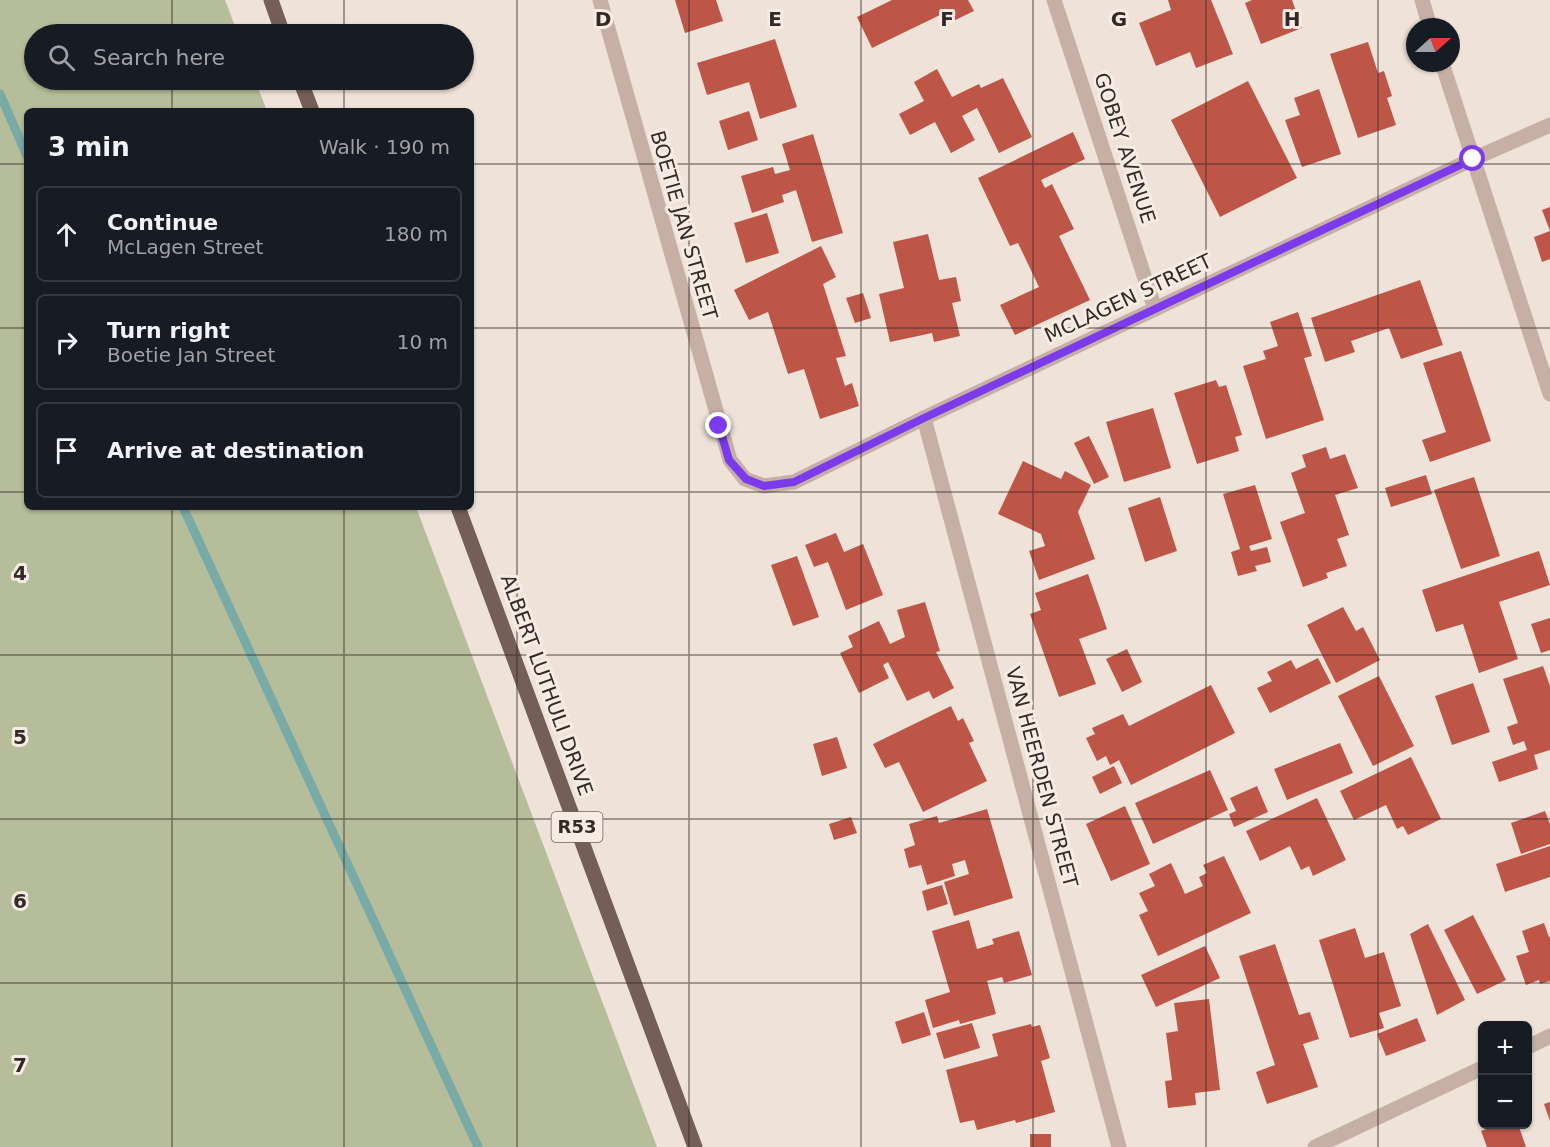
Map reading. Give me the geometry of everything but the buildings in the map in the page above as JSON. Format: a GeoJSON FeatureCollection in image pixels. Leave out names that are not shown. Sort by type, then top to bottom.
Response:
{"type":"FeatureCollection","features":[{"type":"Feature","properties":{"kind":"main road"},"geometry":{"type":"LineString","coordinates":[[271,0],[279,24]]}},
{"type":"Feature","properties":{"kind":"main road"},"geometry":{"type":"LineString","coordinates":[[304,90],[311,108]]}},
{"type":"Feature","properties":{"kind":"main road","name":"ALBERT LUTHULI DRIVE"},"geometry":{"type":"LineString","coordinates":[[459,510],[695,1147]]}},
{"type":"Feature","properties":{"kind":"street","name":"BOETIE JAN STREET"},"geometry":{"type":"LineString","coordinates":[[600,0],[729,460]]}},
{"type":"Feature","properties":{"kind":"street","name":"GOBEY AVENUE"},"geometry":{"type":"LineString","coordinates":[[1054,0],[1155,309]]}},
{"type":"Feature","properties":{"kind":"street"},"geometry":{"type":"LineString","coordinates":[[1422,0],[1427,18]]}},
{"type":"Feature","properties":{"kind":"street"},"geometry":{"type":"LineString","coordinates":[[1445,72],[1550,394]]}},
{"type":"Feature","properties":{"kind":"street","name":"MCLAGEN STREET"},"geometry":{"type":"LineString","coordinates":[[729,460],[746,479],[764,486],[794,482],[924,418],[1473,159],[1550,125]]}},
{"type":"Feature","properties":{"kind":"street","name":"VAN HEERDEN STREET"},"geometry":{"type":"LineString","coordinates":[[924,418],[1119,1147]]}},
{"type":"Feature","properties":{"kind":"street"},"geometry":{"type":"LineString","coordinates":[[1532,1045],[1550,1036]]}},
{"type":"Feature","properties":{"kind":"street"},"geometry":{"type":"LineString","coordinates":[[1315,1147],[1478,1070]]}},
{"type":"Feature","properties":{"kind":"green space"},"geometry":{"type":"Polygon","coordinates":[[[0,0],[225,0],[234,24],[24,24],[24,90],[259,90],[266,108],[24,108],[24,510],[417,510],[657,1147],[0,1147],[0,0]]]}},
{"type":"Feature","properties":{"kind":"waterway"},"geometry":{"type":"LineString","coordinates":[[0,94],[24,149]]}},
{"type":"Feature","properties":{"kind":"waterway"},"geometry":{"type":"LineString","coordinates":[[184,510],[478,1147]]}},
{"type":"Feature","properties":{"kind":"route"},"geometry":{"type":"LineString","coordinates":[[719,426],[729,460],[746,479],[764,486],[794,482],[924,418],[1473,159]]}}]}
